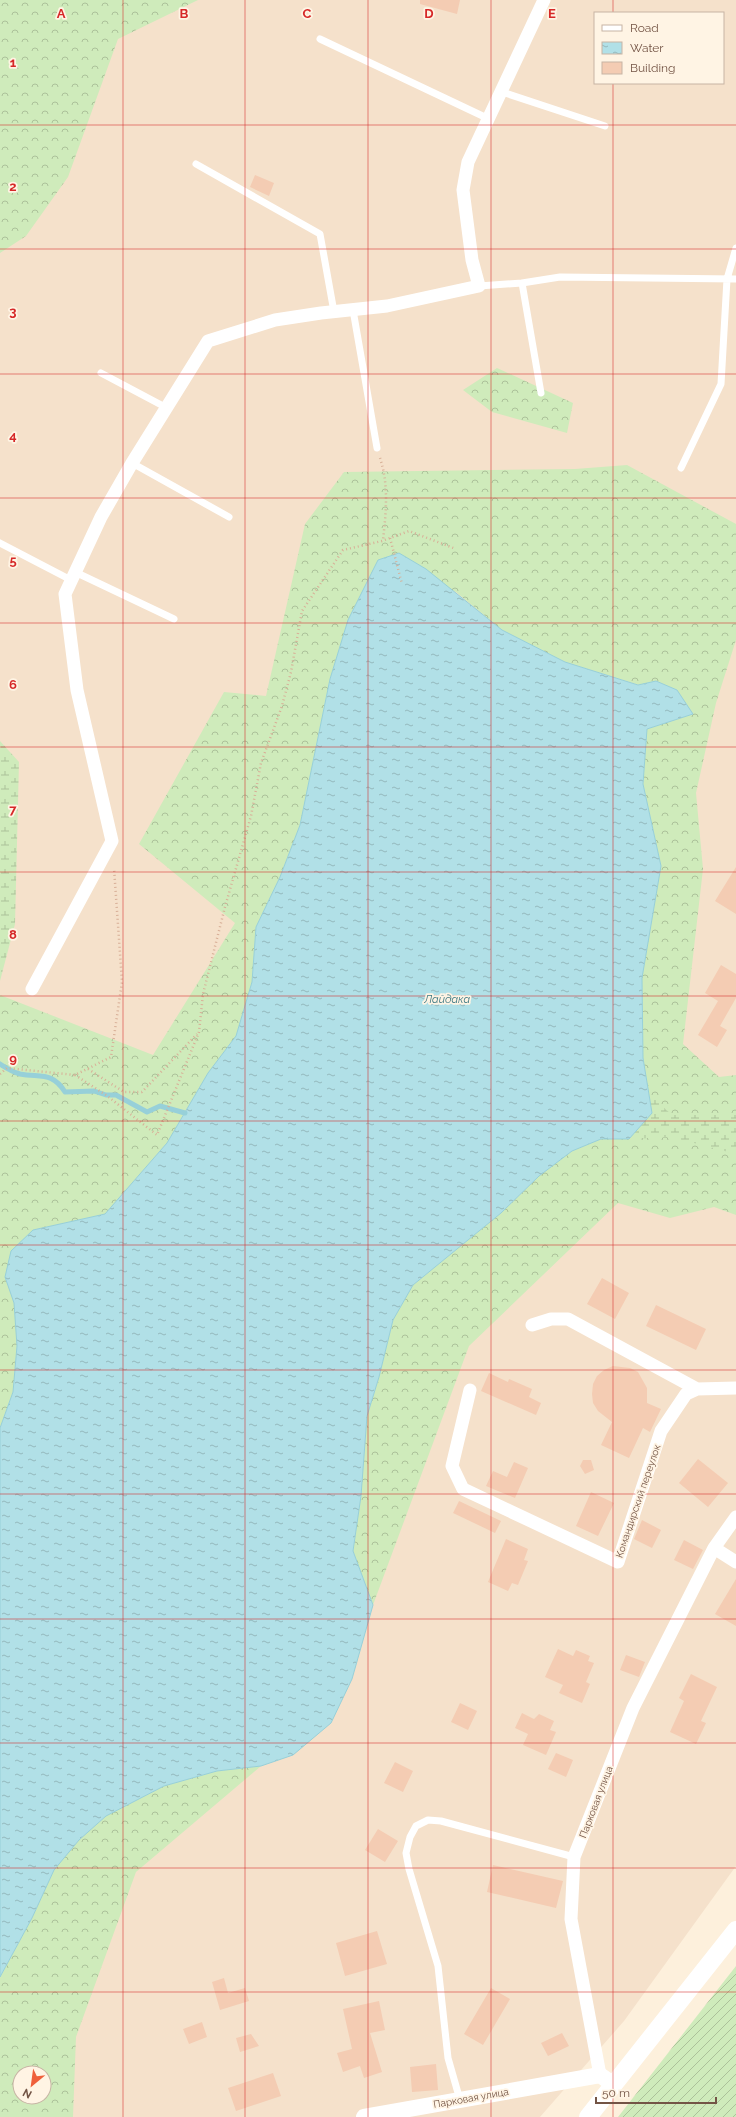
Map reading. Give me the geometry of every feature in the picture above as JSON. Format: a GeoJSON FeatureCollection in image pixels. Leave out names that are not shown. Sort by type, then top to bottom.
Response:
{"type":"FeatureCollection","features":[{"type":"Feature","properties":{"kind":"main road"},"geometry":{"type":"LineString","coordinates":[[588,2117],[607,2080],[736,1930]]}},
{"type":"Feature","properties":{"kind":"street"},"geometry":{"type":"LineString","coordinates":[[32,989],[112,841],[78,690],[65,594],[101,516],[208,341],[275,320],[387,306],[478,286],[472,260],[463,190],[468,162],[544,0]]}},
{"type":"Feature","properties":{"kind":"street"},"geometry":{"type":"LineString","coordinates":[[532,1325],[551,1319],[568,1318],[697,1389],[736,1388]]}},
{"type":"Feature","properties":{"kind":"street","name":"Командирский переулок"},"geometry":{"type":"LineString","coordinates":[[470,1390],[452,1466],[463,1489],[618,1562],[661,1431],[686,1394],[697,1389]]}},
{"type":"Feature","properties":{"kind":"street","name":"Парковая улица"},"geometry":{"type":"LineString","coordinates":[[364,2117],[460,2100],[607,2080],[571,1918],[574,1857],[633,1708],[714,1548],[736,1517]]}},
{"type":"Feature","properties":{"kind":"street"},"geometry":{"type":"LineString","coordinates":[[714,1548],[736,1562]]}},
{"type":"Feature","properties":{"kind":"lane"},"geometry":{"type":"LineString","coordinates":[[320,39],[489,120]]}},
{"type":"Feature","properties":{"kind":"lane"},"geometry":{"type":"LineString","coordinates":[[502,92],[605,126]]}},
{"type":"Feature","properties":{"kind":"lane"},"geometry":{"type":"LineString","coordinates":[[196,164],[320,234],[334,312]]}},
{"type":"Feature","properties":{"kind":"lane"},"geometry":{"type":"LineString","coordinates":[[681,468],[721,384],[727,279],[736,248]]}},
{"type":"Feature","properties":{"kind":"lane"},"geometry":{"type":"LineString","coordinates":[[478,286],[522,283],[560,276],[736,279]]}},
{"type":"Feature","properties":{"kind":"lane"},"geometry":{"type":"LineString","coordinates":[[522,283],[541,393]]}},
{"type":"Feature","properties":{"kind":"lane"},"geometry":{"type":"LineString","coordinates":[[353,310],[377,448]]}},
{"type":"Feature","properties":{"kind":"lane"},"geometry":{"type":"LineString","coordinates":[[101,373],[167,408]]}},
{"type":"Feature","properties":{"kind":"lane"},"geometry":{"type":"LineString","coordinates":[[132,463],[229,517]]}},
{"type":"Feature","properties":{"kind":"lane"},"geometry":{"type":"LineString","coordinates":[[0,542],[174,620]]}},
{"type":"Feature","properties":{"kind":"lane"},"geometry":{"type":"LineString","coordinates":[[460,2100],[448,2058],[438,1966],[409,1869],[406,1853],[410,1837],[416,1826],[428,1820],[441,1821],[574,1857]]}},
{"type":"Feature","properties":{"kind":"path"},"geometry":{"type":"LineString","coordinates":[[377,448],[385,472],[386,512],[382,541]]}},
{"type":"Feature","properties":{"kind":"path"},"geometry":{"type":"LineString","coordinates":[[0,1074],[7,1068],[75,1075],[106,1095],[157,1135],[199,1032],[203,994],[225,907],[251,816],[261,763],[282,706],[291,672],[302,611],[343,550],[382,541],[409,531],[456,549]]}},
{"type":"Feature","properties":{"kind":"path"},"geometry":{"type":"LineString","coordinates":[[390,538],[402,584]]}},
{"type":"Feature","properties":{"kind":"path"},"geometry":{"type":"LineString","coordinates":[[75,1075],[111,1057],[122,982],[112,841]]}},
{"type":"Feature","properties":{"kind":"path"},"geometry":{"type":"LineString","coordinates":[[88,1069],[124,1092],[142,1092],[199,1032]]}},
{"type":"Feature","properties":{"kind":"shaded area"},"geometry":{"type":"Polygon","coordinates":[[[127,0],[736,0],[736,1866],[624,2021],[540,2117],[0,2117],[0,235],[127,0]]]}},
{"type":"Feature","properties":{"kind":"green space"},"geometry":{"type":"Polygon","coordinates":[[[0,0],[198,0],[118,39],[68,177],[26,236],[0,253],[0,0]]]}},
{"type":"Feature","properties":{"kind":"green space"},"geometry":{"type":"Polygon","coordinates":[[[497,368],[573,403],[567,433],[492,412],[463,390],[497,368]]]}},
{"type":"Feature","properties":{"kind":"green space"},"geometry":{"type":"Polygon","coordinates":[[[627,465],[736,524],[736,640],[716,703],[696,793],[703,869],[683,1044],[719,1077],[736,1075],[736,1215],[714,1207],[670,1218],[618,1203],[469,1346],[373,1605],[353,1551],[361,1496],[367,1416],[379,1377],[393,1320],[413,1285],[501,1213],[539,1176],[572,1151],[601,1139],[629,1139],[652,1113],[643,1058],[642,978],[661,866],[643,784],[647,729],[693,714],[677,690],[656,681],[639,685],[565,662],[502,630],[456,592],[378,561],[348,620],[330,679],[300,825],[280,877],[256,927],[252,982],[236,1036],[208,1073],[167,1143],[105,1214],[33,1230],[5,1277],[14,1303],[17,1346],[13,1392],[0,1428],[0,995],[153,1055],[235,923],[139,844],[224,692],[266,696],[305,524],[344,472],[575,469],[627,465]]]}},
{"type":"Feature","properties":{"kind":"green space"},"geometry":{"type":"Polygon","coordinates":[[[0,741],[19,762],[15,924],[0,981],[0,741]]]}},
{"type":"Feature","properties":{"kind":"green space"},"geometry":{"type":"Polygon","coordinates":[[[649,1094],[672,1115],[736,1115],[736,1154],[671,1137],[629,1139],[652,1113],[649,1094]]]}},
{"type":"Feature","properties":{"kind":"green space"},"geometry":{"type":"Polygon","coordinates":[[[261,1766],[136,1872],[76,2037],[73,2117],[0,2117],[0,1977],[32,1918],[54,1870],[79,1840],[106,1816],[164,1786],[217,1771],[261,1766]]]}},
{"type":"Feature","properties":{"kind":"green space"},"geometry":{"type":"Polygon","coordinates":[[[736,1966],[736,2117],[618,2117],[736,1966]]]}},
{"type":"Feature","properties":{"kind":"water","name":"Лайдака"},"geometry":{"type":"Polygon","coordinates":[[[399,553],[426,569],[502,630],[565,662],[638,685],[656,681],[677,690],[693,714],[647,729],[643,784],[661,866],[642,978],[643,1058],[652,1113],[629,1139],[601,1139],[572,1151],[539,1176],[501,1213],[413,1285],[393,1320],[379,1377],[367,1416],[361,1496],[353,1551],[373,1605],[352,1679],[331,1723],[293,1755],[261,1766],[217,1771],[164,1786],[106,1816],[79,1840],[54,1870],[32,1918],[0,1977],[0,1428],[13,1392],[17,1346],[14,1303],[5,1277],[11,1251],[33,1230],[105,1214],[167,1143],[208,1073],[236,1036],[252,982],[256,927],[280,877],[300,825],[330,679],[348,620],[378,560],[399,553]]]}},
{"type":"Feature","properties":{"kind":"building"},"geometry":{"type":"Polygon","coordinates":[[[420,0],[460,0],[457,14],[420,4],[420,0]]]}},
{"type":"Feature","properties":{"kind":"building"},"geometry":{"type":"Polygon","coordinates":[[[255,175],[274,183],[269,196],[250,187],[255,175]]]}},
{"type":"Feature","properties":{"kind":"building"},"geometry":{"type":"Polygon","coordinates":[[[736,867],[736,914],[715,901],[736,867]]]}},
{"type":"Feature","properties":{"kind":"building"},"geometry":{"type":"Polygon","coordinates":[[[721,965],[736,974],[736,998],[720,1026],[727,1030],[717,1047],[698,1035],[718,1001],[705,993],[721,965]]]}},
{"type":"Feature","properties":{"kind":"building"},"geometry":{"type":"Polygon","coordinates":[[[602,1278],[629,1293],[615,1319],[587,1304],[602,1278]]]}},
{"type":"Feature","properties":{"kind":"building"},"geometry":{"type":"Polygon","coordinates":[[[656,1305],[706,1329],[696,1350],[646,1326],[656,1305]]]}},
{"type":"Feature","properties":{"kind":"building"},"geometry":{"type":"Polygon","coordinates":[[[613,1366],[630,1368],[638,1372],[647,1388],[647,1403],[661,1409],[650,1432],[643,1428],[629,1458],[601,1445],[612,1422],[598,1411],[593,1403],[593,1384],[597,1376],[604,1370],[613,1366]]]}},
{"type":"Feature","properties":{"kind":"building"},"geometry":{"type":"Polygon","coordinates":[[[489,1373],[508,1382],[509,1379],[532,1389],[529,1397],[541,1403],[536,1415],[481,1391],[489,1373]]]}},
{"type":"Feature","properties":{"kind":"building"},"geometry":{"type":"Polygon","coordinates":[[[698,1459],[728,1483],[708,1507],[679,1483],[698,1459]]]}},
{"type":"Feature","properties":{"kind":"building"},"geometry":{"type":"Polygon","coordinates":[[[583,1460],[591,1460],[594,1470],[585,1474],[580,1466],[583,1460]]]}},
{"type":"Feature","properties":{"kind":"building"},"geometry":{"type":"Polygon","coordinates":[[[514,1462],[528,1468],[515,1498],[486,1486],[493,1471],[507,1477],[514,1462]]]}},
{"type":"Feature","properties":{"kind":"building"},"geometry":{"type":"Polygon","coordinates":[[[591,1492],[614,1503],[598,1536],[576,1526],[591,1492]]]}},
{"type":"Feature","properties":{"kind":"building"},"geometry":{"type":"Polygon","coordinates":[[[459,1501],[501,1521],[495,1533],[453,1513],[459,1501]]]}},
{"type":"Feature","properties":{"kind":"building"},"geometry":{"type":"Polygon","coordinates":[[[642,1520],[661,1530],[652,1548],[634,1539],[642,1520]]]}},
{"type":"Feature","properties":{"kind":"building"},"geometry":{"type":"Polygon","coordinates":[[[506,1539],[528,1549],[524,1560],[528,1561],[518,1585],[512,1583],[508,1591],[488,1582],[506,1539]]]}},
{"type":"Feature","properties":{"kind":"building"},"geometry":{"type":"Polygon","coordinates":[[[684,1540],[703,1550],[693,1569],[674,1560],[684,1540]]]}},
{"type":"Feature","properties":{"kind":"building"},"geometry":{"type":"Polygon","coordinates":[[[736,1579],[736,1626],[715,1614],[736,1579]]]}},
{"type":"Feature","properties":{"kind":"building"},"geometry":{"type":"Polygon","coordinates":[[[558,1649],[573,1656],[576,1650],[590,1656],[588,1661],[594,1663],[586,1682],[590,1684],[582,1703],[559,1693],[563,1685],[545,1677],[558,1649]]]}},
{"type":"Feature","properties":{"kind":"building"},"geometry":{"type":"Polygon","coordinates":[[[626,1655],[645,1662],[639,1677],[620,1670],[626,1655]]]}},
{"type":"Feature","properties":{"kind":"building"},"geometry":{"type":"Polygon","coordinates":[[[691,1674],[717,1687],[701,1721],[706,1723],[696,1744],[670,1732],[684,1701],[679,1698],[691,1674]]]}},
{"type":"Feature","properties":{"kind":"building"},"geometry":{"type":"Polygon","coordinates":[[[460,1703],[477,1711],[468,1730],[451,1722],[460,1703]]]}},
{"type":"Feature","properties":{"kind":"building"},"geometry":{"type":"Polygon","coordinates":[[[522,1713],[534,1719],[539,1714],[554,1721],[550,1730],[556,1732],[546,1755],[523,1745],[528,1734],[515,1728],[522,1713]]]}},
{"type":"Feature","properties":{"kind":"building"},"geometry":{"type":"Polygon","coordinates":[[[556,1753],[573,1760],[566,1777],[548,1769],[556,1753]]]}},
{"type":"Feature","properties":{"kind":"building"},"geometry":{"type":"Polygon","coordinates":[[[395,1762],[413,1771],[403,1792],[384,1783],[395,1762]]]}},
{"type":"Feature","properties":{"kind":"building"},"geometry":{"type":"Polygon","coordinates":[[[378,1829],[398,1841],[385,1862],[365,1850],[378,1829]]]}},
{"type":"Feature","properties":{"kind":"building"},"geometry":{"type":"Polygon","coordinates":[[[493,1865],[563,1881],[556,1908],[487,1892],[493,1865]]]}},
{"type":"Feature","properties":{"kind":"building"},"geometry":{"type":"Polygon","coordinates":[[[377,1931],[387,1964],[345,1976],[336,1943],[377,1931]]]}},
{"type":"Feature","properties":{"kind":"building"},"geometry":{"type":"Polygon","coordinates":[[[224,1978],[228,1993],[245,1988],[249,2001],[220,2010],[212,1982],[224,1978]]]}},
{"type":"Feature","properties":{"kind":"building"},"geometry":{"type":"Polygon","coordinates":[[[491,1988],[510,1999],[483,2045],[464,2034],[491,1988]]]}},
{"type":"Feature","properties":{"kind":"building"},"geometry":{"type":"Polygon","coordinates":[[[379,2001],[385,2030],[370,2033],[382,2072],[364,2078],[360,2066],[343,2072],[337,2053],[352,2049],[343,2009],[379,2001]]]}},
{"type":"Feature","properties":{"kind":"building"},"geometry":{"type":"Polygon","coordinates":[[[202,2022],[207,2037],[189,2044],[183,2029],[202,2022]]]}},
{"type":"Feature","properties":{"kind":"building"},"geometry":{"type":"Polygon","coordinates":[[[562,2033],[569,2046],[548,2056],[541,2043],[562,2033]]]}},
{"type":"Feature","properties":{"kind":"building"},"geometry":{"type":"Polygon","coordinates":[[[251,2034],[259,2046],[240,2052],[236,2038],[251,2034]]]}},
{"type":"Feature","properties":{"kind":"building"},"geometry":{"type":"Polygon","coordinates":[[[436,2064],[438,2090],[412,2092],[410,2067],[436,2064]]]}},
{"type":"Feature","properties":{"kind":"building"},"geometry":{"type":"Polygon","coordinates":[[[273,2073],[281,2096],[236,2111],[228,2088],[273,2073]]]}},
{"type":"Feature","properties":{"kind":"waterway"},"geometry":{"type":"LineString","coordinates":[[0,1064],[20,1074],[50,1078],[60,1085],[65,1092],[94,1091],[106,1095],[116,1095],[147,1112],[160,1106],[185,1113]]}}]}
